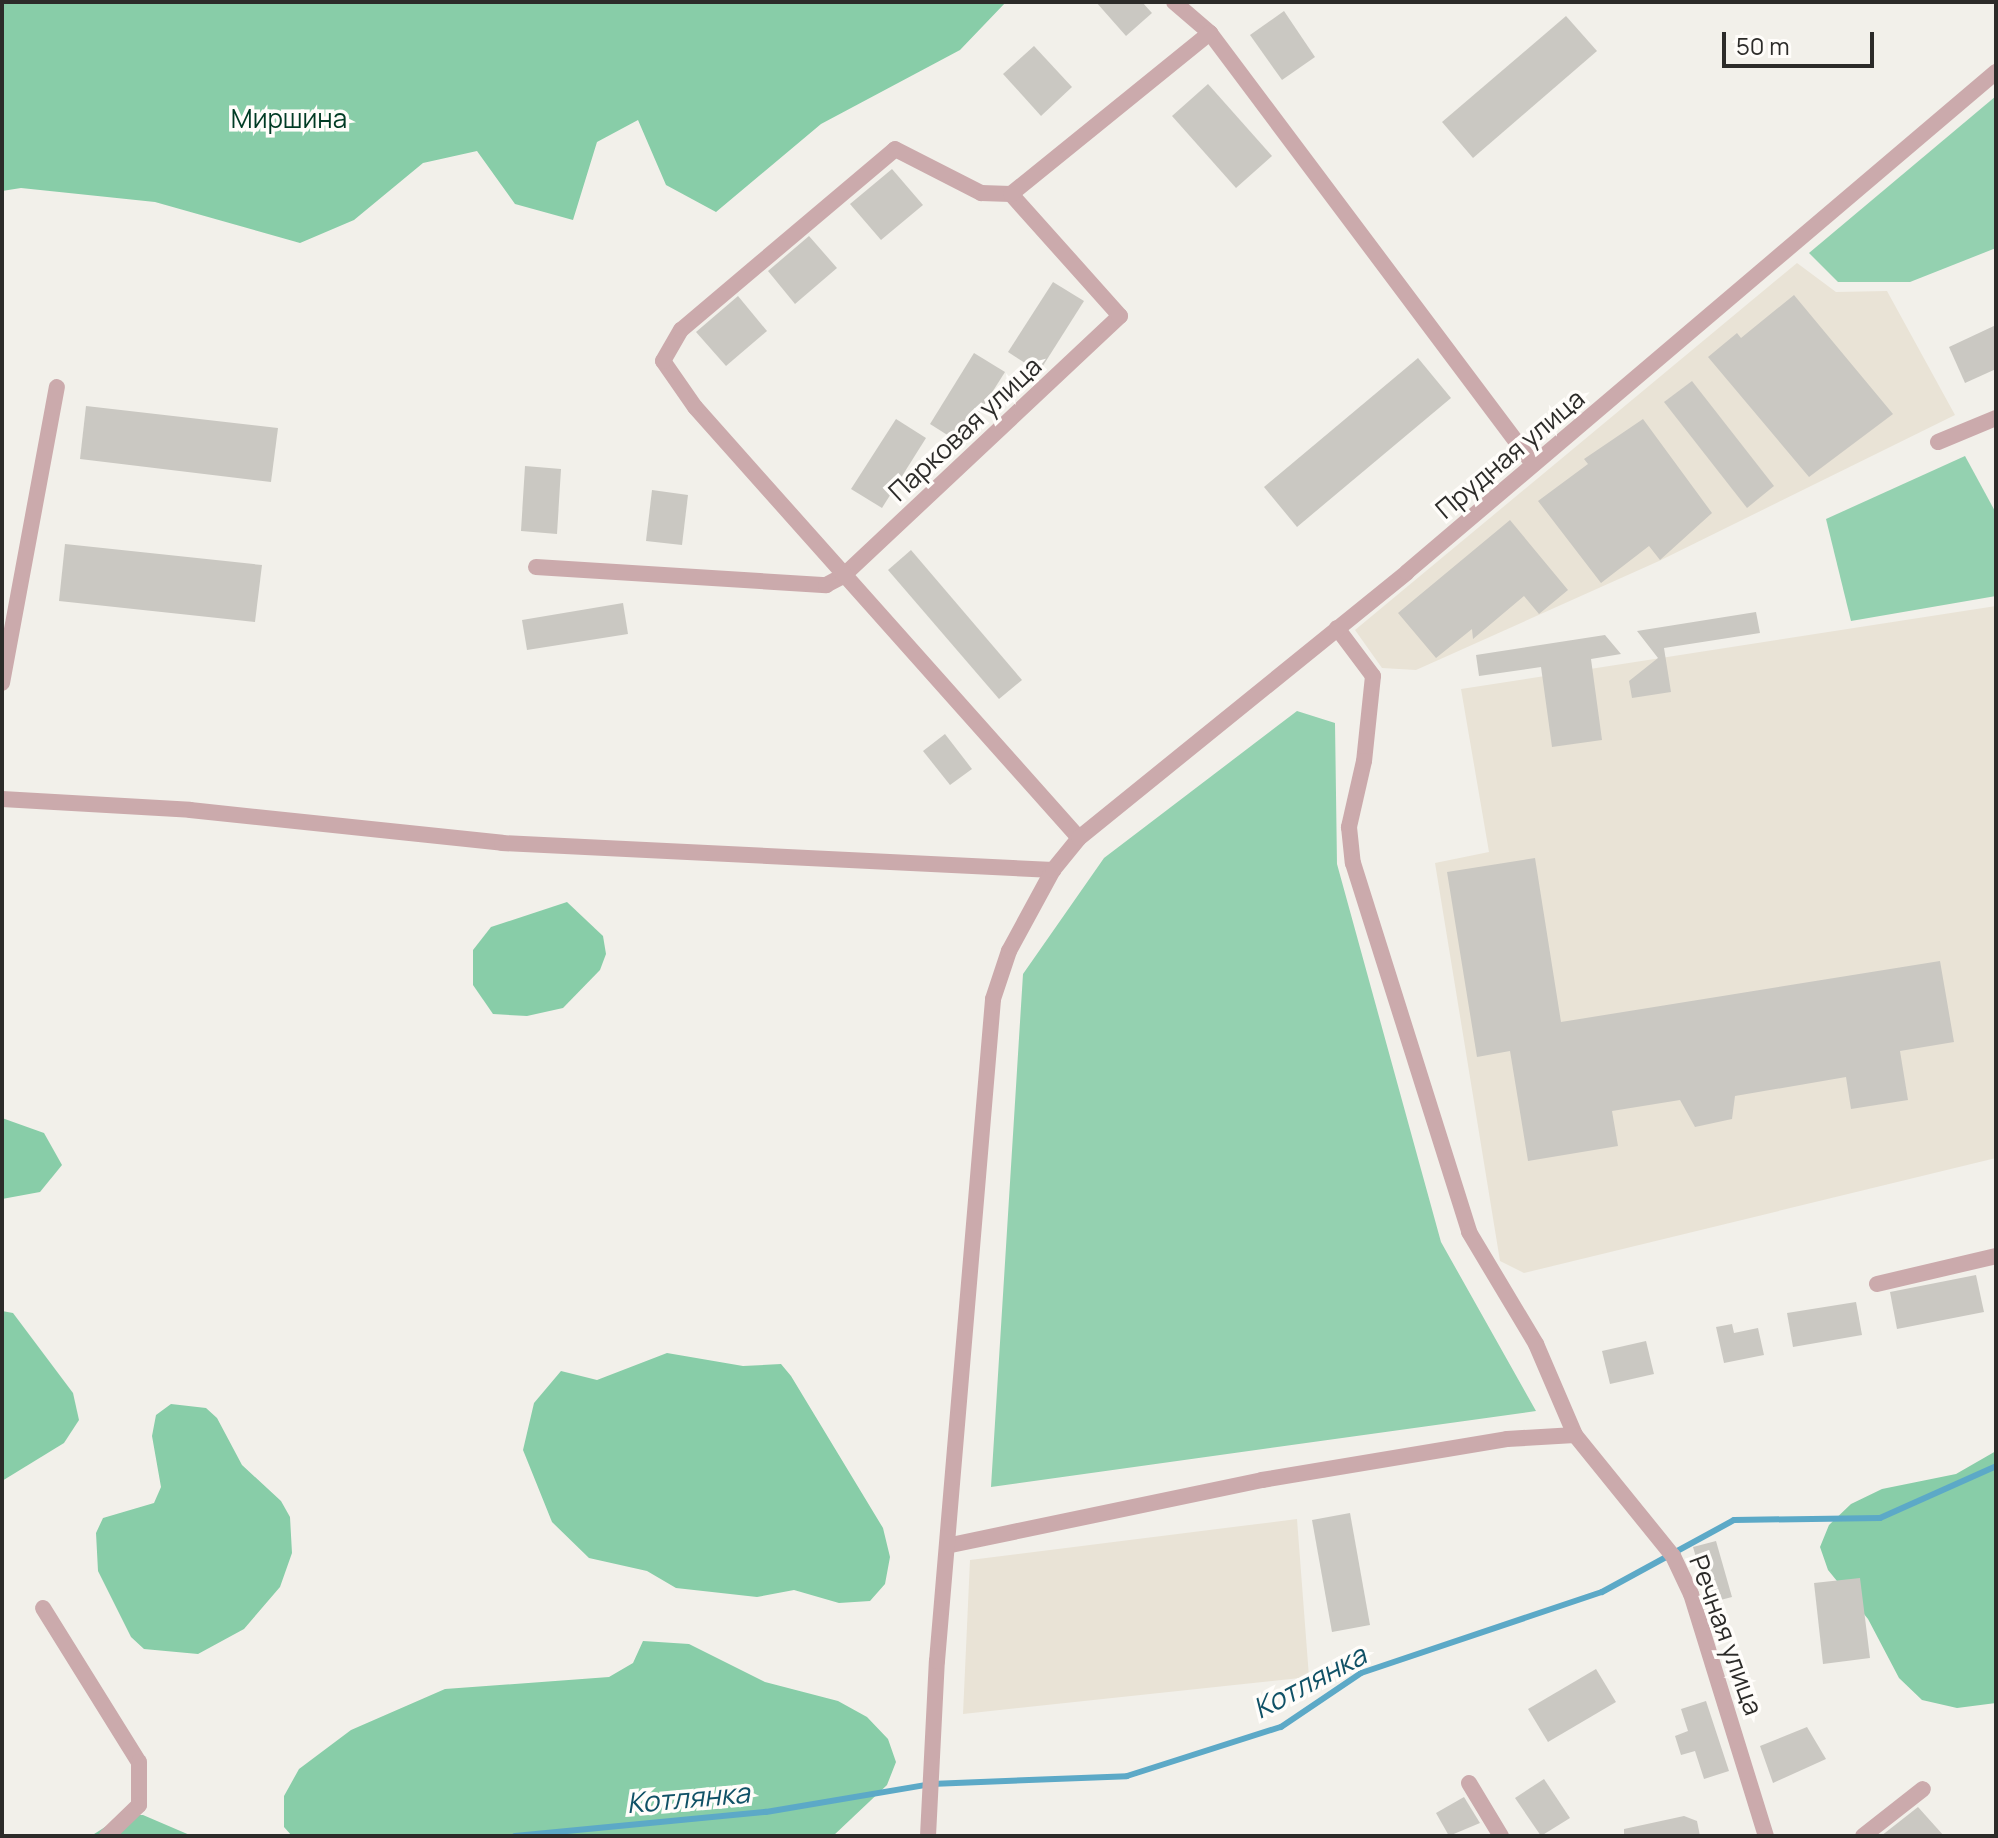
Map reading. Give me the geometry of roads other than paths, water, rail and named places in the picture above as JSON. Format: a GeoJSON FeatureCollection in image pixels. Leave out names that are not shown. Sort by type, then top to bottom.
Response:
{"type":"FeatureCollection","features":[{"type":"Feature","properties":{"kind":"street"},"geometry":{"type":"LineString","coordinates":[[1174,2],[1210,33],[1533,464]]}},
{"type":"Feature","properties":{"kind":"street"},"geometry":{"type":"LineString","coordinates":[[1079,838],[695,407],[663,361],[681,330],[895,149],[981,193],[1011,194],[1210,33]]}},
{"type":"Feature","properties":{"kind":"street","name":"Прудная улица"},"geometry":{"type":"LineString","coordinates":[[928,1836],[937,1661],[951,1545],[993,999],[1009,951],[1053,870],[1079,838],[1337,628],[1996,72]]}},
{"type":"Feature","properties":{"kind":"street","name":"Парковая улица"},"geometry":{"type":"LineString","coordinates":[[843,576],[1120,316],[1011,194]]}},
{"type":"Feature","properties":{"kind":"street"},"geometry":{"type":"LineString","coordinates":[[2,683],[57,387]]}},
{"type":"Feature","properties":{"kind":"street"},"geometry":{"type":"LineString","coordinates":[[1938,442],[1996,418]]}},
{"type":"Feature","properties":{"kind":"street"},"geometry":{"type":"LineString","coordinates":[[536,567],[826,585],[843,576]]}},
{"type":"Feature","properties":{"kind":"street","name":"Речная улица"},"geometry":{"type":"LineString","coordinates":[[1337,628],[1373,676],[1364,761],[1349,827],[1353,863],[1469,1232],[1536,1344],[1575,1435],[1679,1569],[1747,1764],[1766,1836]]}},
{"type":"Feature","properties":{"kind":"street"},"geometry":{"type":"LineString","coordinates":[[2,799],[190,810],[502,843],[1053,870]]}},
{"type":"Feature","properties":{"kind":"street"},"geometry":{"type":"LineString","coordinates":[[1877,1284],[1996,1256]]}},
{"type":"Feature","properties":{"kind":"street"},"geometry":{"type":"LineString","coordinates":[[951,1545],[1262,1480],[1507,1439],[1575,1435]]}},
{"type":"Feature","properties":{"kind":"street"},"geometry":{"type":"LineString","coordinates":[[43,1608],[139,1762],[139,1805],[107,1836]]}},
{"type":"Feature","properties":{"kind":"street"},"geometry":{"type":"LineString","coordinates":[[1469,1783],[1501,1836]]}},
{"type":"Feature","properties":{"kind":"street"},"geometry":{"type":"LineString","coordinates":[[1863,1836],[1923,1789]]}},
{"type":"Feature","properties":{"kind":"waterway","name":"Котлянка"},"geometry":{"type":"LineString","coordinates":[[515,1836],[766,1812],[931,1784],[1127,1776],[1281,1727],[1361,1673],[1602,1592],[1734,1520],[1880,1518],[1996,1466]]}},
{"type":"Feature","properties":{"kind":"park label","name":"Миршина"},"geometry":{"type":"Point","coordinates":[289,119]}}]}
